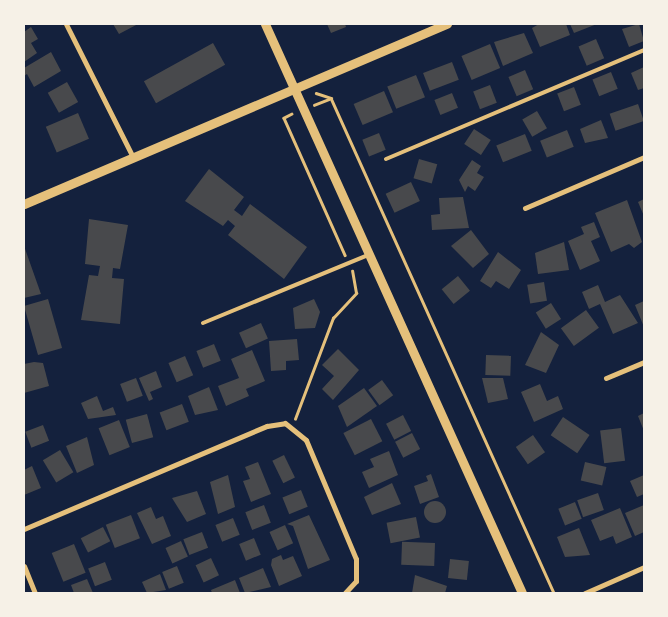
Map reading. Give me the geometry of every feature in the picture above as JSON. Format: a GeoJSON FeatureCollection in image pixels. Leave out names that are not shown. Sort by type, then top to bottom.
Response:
{"type":"FeatureCollection","features":[{"type":"Feature","properties":{"kind":"street"},"geometry":{"type":"LineString","coordinates":[[66,24],[133,157]]}},
{"type":"Feature","properties":{"kind":"street"},"geometry":{"type":"LineString","coordinates":[[265,24],[307,108],[370,254],[522,593]]}},
{"type":"Feature","properties":{"kind":"street"},"geometry":{"type":"LineString","coordinates":[[24,204],[297,86],[447,24]]}},
{"type":"Feature","properties":{"kind":"street"},"geometry":{"type":"LineString","coordinates":[[525,208],[644,157]]}},
{"type":"Feature","properties":{"kind":"street"},"geometry":{"type":"LineString","coordinates":[[606,378],[644,362]]}},
{"type":"Feature","properties":{"kind":"street"},"geometry":{"type":"LineString","coordinates":[[24,529],[267,426],[293,425],[306,440],[356,559],[356,581],[345,593]]}},
{"type":"Feature","properties":{"kind":"street"},"geometry":{"type":"LineString","coordinates":[[24,566],[35,593]]}},
{"type":"Feature","properties":{"kind":"street"},"geometry":{"type":"LineString","coordinates":[[585,593],[644,568]]}},
{"type":"Feature","properties":{"kind":"lane"},"geometry":{"type":"LineString","coordinates":[[386,159],[644,50]]}},
{"type":"Feature","properties":{"kind":"lane"},"geometry":{"type":"LineString","coordinates":[[203,323],[370,254]]}},
{"type":"Feature","properties":{"kind":"path"},"geometry":{"type":"LineString","coordinates":[[293,425],[333,318],[356,293],[349,264],[284,118],[331,98],[554,593]]}},
{"type":"Feature","properties":{"kind":"building"},"geometry":{"type":"Polygon","coordinates":[[[113,24],[138,24],[119,34],[113,24]]]}},
{"type":"Feature","properties":{"kind":"building"},"geometry":{"type":"Polygon","coordinates":[[[327,24],[345,24],[346,27],[331,33],[327,24]]]}},
{"type":"Feature","properties":{"kind":"building"},"geometry":{"type":"Polygon","coordinates":[[[539,24],[566,24],[570,35],[540,47],[532,28],[539,24]]]}},
{"type":"Feature","properties":{"kind":"building"},"geometry":{"type":"Polygon","coordinates":[[[570,24],[597,24],[574,33],[570,24]]]}},
{"type":"Feature","properties":{"kind":"building"},"geometry":{"type":"Polygon","coordinates":[[[639,24],[644,41],[629,47],[622,29],[639,24]]]}},
{"type":"Feature","properties":{"kind":"building"},"geometry":{"type":"Polygon","coordinates":[[[31,27],[38,39],[31,43],[37,53],[24,62],[24,32],[31,27]]]}},
{"type":"Feature","properties":{"kind":"building"},"geometry":{"type":"Polygon","coordinates":[[[524,33],[533,53],[503,66],[494,42],[524,33]]]}},
{"type":"Feature","properties":{"kind":"building"},"geometry":{"type":"Polygon","coordinates":[[[596,39],[604,58],[587,66],[579,46],[596,39]]]}},
{"type":"Feature","properties":{"kind":"building"},"geometry":{"type":"Polygon","coordinates":[[[213,43],[225,65],[156,103],[144,81],[213,43]]]}},
{"type":"Feature","properties":{"kind":"building"},"geometry":{"type":"Polygon","coordinates":[[[490,44],[500,68],[472,80],[461,56],[490,44]]]}},
{"type":"Feature","properties":{"kind":"building"},"geometry":{"type":"Polygon","coordinates":[[[51,52],[61,71],[34,87],[27,74],[24,76],[24,68],[51,52]]]}},
{"type":"Feature","properties":{"kind":"building"},"geometry":{"type":"Polygon","coordinates":[[[452,62],[459,80],[430,91],[423,73],[452,62]]]}},
{"type":"Feature","properties":{"kind":"building"},"geometry":{"type":"Polygon","coordinates":[[[644,67],[644,88],[638,90],[631,73],[644,67]]]}},
{"type":"Feature","properties":{"kind":"building"},"geometry":{"type":"Polygon","coordinates":[[[525,70],[533,89],[517,96],[508,77],[525,70]]]}},
{"type":"Feature","properties":{"kind":"building"},"geometry":{"type":"Polygon","coordinates":[[[611,72],[618,89],[599,96],[592,79],[611,72]]]}},
{"type":"Feature","properties":{"kind":"building"},"geometry":{"type":"Polygon","coordinates":[[[416,75],[425,97],[396,109],[387,87],[416,75]]]}},
{"type":"Feature","properties":{"kind":"building"},"geometry":{"type":"Polygon","coordinates":[[[67,82],[78,102],[59,113],[48,93],[67,82]]]}},
{"type":"Feature","properties":{"kind":"building"},"geometry":{"type":"Polygon","coordinates":[[[490,85],[497,103],[480,109],[473,91],[490,85]]]}},
{"type":"Feature","properties":{"kind":"building"},"geometry":{"type":"Polygon","coordinates":[[[574,87],[581,105],[564,111],[557,93],[574,87]]]}},
{"type":"Feature","properties":{"kind":"building"},"geometry":{"type":"Polygon","coordinates":[[[384,91],[393,112],[363,125],[354,104],[384,91]]]}},
{"type":"Feature","properties":{"kind":"building"},"geometry":{"type":"Polygon","coordinates":[[[452,93],[458,108],[440,115],[434,100],[452,93]]]}},
{"type":"Feature","properties":{"kind":"building"},"geometry":{"type":"Polygon","coordinates":[[[638,104],[644,121],[615,131],[610,114],[638,104]]]}},
{"type":"Feature","properties":{"kind":"building"},"geometry":{"type":"Polygon","coordinates":[[[537,111],[547,128],[532,137],[522,120],[537,111]]]}},
{"type":"Feature","properties":{"kind":"building"},"geometry":{"type":"Polygon","coordinates":[[[78,113],[89,139],[57,152],[46,127],[78,113]]]}},
{"type":"Feature","properties":{"kind":"building"},"geometry":{"type":"Polygon","coordinates":[[[601,120],[608,138],[585,143],[580,129],[601,120]]]}},
{"type":"Feature","properties":{"kind":"building"},"geometry":{"type":"Polygon","coordinates":[[[474,129],[491,140],[481,155],[464,144],[474,129]]]}},
{"type":"Feature","properties":{"kind":"building"},"geometry":{"type":"Polygon","coordinates":[[[567,130],[574,147],[547,158],[540,141],[567,130]]]}},
{"type":"Feature","properties":{"kind":"building"},"geometry":{"type":"Polygon","coordinates":[[[379,133],[386,150],[369,156],[362,140],[379,133]]]}},
{"type":"Feature","properties":{"kind":"building"},"geometry":{"type":"Polygon","coordinates":[[[525,134],[532,151],[503,162],[496,146],[525,134]]]}},
{"type":"Feature","properties":{"kind":"building"},"geometry":{"type":"Polygon","coordinates":[[[419,159],[437,164],[432,183],[413,178],[419,159]]]}},
{"type":"Feature","properties":{"kind":"building"},"geometry":{"type":"Polygon","coordinates":[[[472,160],[481,166],[477,173],[484,177],[475,191],[468,186],[465,192],[459,180],[472,160]]]}},
{"type":"Feature","properties":{"kind":"building"},"geometry":{"type":"Polygon","coordinates":[[[209,169],[244,197],[234,210],[242,216],[250,204],[307,247],[284,279],[228,235],[235,226],[228,220],[223,226],[185,201],[209,169]]]}},
{"type":"Feature","properties":{"kind":"building"},"geometry":{"type":"Polygon","coordinates":[[[411,182],[420,201],[394,213],[386,194],[411,182]]]}},
{"type":"Feature","properties":{"kind":"building"},"geometry":{"type":"Polygon","coordinates":[[[463,197],[469,228],[432,230],[431,215],[440,214],[439,198],[463,197]]]}},
{"type":"Feature","properties":{"kind":"building"},"geometry":{"type":"Polygon","coordinates":[[[644,199],[644,216],[638,202],[644,199]]]}},
{"type":"Feature","properties":{"kind":"building"},"geometry":{"type":"Polygon","coordinates":[[[627,200],[642,242],[634,248],[629,244],[611,252],[595,213],[627,200]]]}},
{"type":"Feature","properties":{"kind":"building"},"geometry":{"type":"Polygon","coordinates":[[[89,219],[128,225],[120,269],[113,268],[112,278],[124,279],[120,324],[81,320],[89,275],[98,276],[100,266],[85,264],[89,219]]]}},
{"type":"Feature","properties":{"kind":"building"},"geometry":{"type":"Polygon","coordinates":[[[594,222],[600,237],[591,241],[600,261],[580,270],[568,241],[584,234],[581,227],[594,222]]]}},
{"type":"Feature","properties":{"kind":"building"},"geometry":{"type":"Polygon","coordinates":[[[471,230],[489,254],[473,268],[451,246],[471,230]]]}},
{"type":"Feature","properties":{"kind":"building"},"geometry":{"type":"Polygon","coordinates":[[[564,242],[569,270],[538,274],[535,253],[564,242]]]}},
{"type":"Feature","properties":{"kind":"building"},"geometry":{"type":"Polygon","coordinates":[[[24,246],[41,294],[24,298],[24,246]]]}},
{"type":"Feature","properties":{"kind":"building"},"geometry":{"type":"Polygon","coordinates":[[[498,252],[521,270],[509,289],[496,281],[491,288],[480,281],[498,252]]]}},
{"type":"Feature","properties":{"kind":"building"},"geometry":{"type":"Polygon","coordinates":[[[458,276],[470,291],[454,304],[442,289],[458,276]]]}},
{"type":"Feature","properties":{"kind":"building"},"geometry":{"type":"Polygon","coordinates":[[[544,282],[547,301],[530,303],[527,285],[544,282]]]}},
{"type":"Feature","properties":{"kind":"building"},"geometry":{"type":"Polygon","coordinates":[[[598,285],[605,302],[620,295],[638,323],[613,334],[600,304],[589,309],[582,292],[598,285]]]}},
{"type":"Feature","properties":{"kind":"building"},"geometry":{"type":"Polygon","coordinates":[[[48,299],[62,348],[38,355],[24,306],[48,299]]]}},
{"type":"Feature","properties":{"kind":"building"},"geometry":{"type":"Polygon","coordinates":[[[314,299],[320,312],[315,328],[295,329],[293,308],[314,299]]]}},
{"type":"Feature","properties":{"kind":"building"},"geometry":{"type":"Polygon","coordinates":[[[644,301],[644,327],[635,305],[644,301]]]}},
{"type":"Feature","properties":{"kind":"building"},"geometry":{"type":"Polygon","coordinates":[[[551,303],[561,319],[546,329],[536,313],[551,303]]]}},
{"type":"Feature","properties":{"kind":"building"},"geometry":{"type":"Polygon","coordinates":[[[586,310],[599,328],[574,346],[561,328],[586,310]]]}},
{"type":"Feature","properties":{"kind":"building"},"geometry":{"type":"Polygon","coordinates":[[[261,323],[268,339],[246,348],[239,333],[261,323]]]}},
{"type":"Feature","properties":{"kind":"building"},"geometry":{"type":"Polygon","coordinates":[[[541,332],[559,345],[546,373],[525,365],[541,332]]]}},
{"type":"Feature","properties":{"kind":"building"},"geometry":{"type":"Polygon","coordinates":[[[297,339],[299,360],[286,361],[286,370],[271,371],[269,341],[297,339]]]}},
{"type":"Feature","properties":{"kind":"building"},"geometry":{"type":"Polygon","coordinates":[[[214,344],[221,361],[203,368],[196,351],[214,344]]]}},
{"type":"Feature","properties":{"kind":"building"},"geometry":{"type":"Polygon","coordinates":[[[338,349],[359,370],[333,400],[322,389],[334,376],[322,365],[338,349]]]}},
{"type":"Feature","properties":{"kind":"building"},"geometry":{"type":"Polygon","coordinates":[[[252,350],[265,381],[246,389],[249,396],[226,406],[218,386],[239,378],[231,359],[252,350]]]}},
{"type":"Feature","properties":{"kind":"building"},"geometry":{"type":"Polygon","coordinates":[[[486,355],[511,356],[510,376],[485,375],[486,355]]]}},
{"type":"Feature","properties":{"kind":"building"},"geometry":{"type":"Polygon","coordinates":[[[185,356],[193,375],[177,382],[168,363],[185,356]]]}},
{"type":"Feature","properties":{"kind":"building"},"geometry":{"type":"Polygon","coordinates":[[[43,363],[49,386],[24,393],[24,364],[43,363]]]}},
{"type":"Feature","properties":{"kind":"building"},"geometry":{"type":"Polygon","coordinates":[[[156,371],[162,387],[150,392],[153,399],[149,401],[139,378],[156,371]]]}},
{"type":"Feature","properties":{"kind":"building"},"geometry":{"type":"Polygon","coordinates":[[[136,378],[143,396],[127,402],[120,384],[136,378]]]}},
{"type":"Feature","properties":{"kind":"building"},"geometry":{"type":"Polygon","coordinates":[[[482,378],[503,378],[508,399],[488,403],[482,378]]]}},
{"type":"Feature","properties":{"kind":"building"},"geometry":{"type":"Polygon","coordinates":[[[382,380],[393,395],[379,405],[368,390],[382,380]]]}},
{"type":"Feature","properties":{"kind":"building"},"geometry":{"type":"Polygon","coordinates":[[[540,384],[547,401],[558,396],[563,409],[534,422],[521,392],[540,384]]]}},
{"type":"Feature","properties":{"kind":"building"},"geometry":{"type":"Polygon","coordinates":[[[209,387],[218,410],[195,415],[188,396],[209,387]]]}},
{"type":"Feature","properties":{"kind":"building"},"geometry":{"type":"Polygon","coordinates":[[[364,388],[377,406],[347,427],[338,406],[364,388]]]}},
{"type":"Feature","properties":{"kind":"building"},"geometry":{"type":"Polygon","coordinates":[[[97,396],[103,411],[113,407],[116,415],[88,419],[81,403],[97,396]]]}},
{"type":"Feature","properties":{"kind":"building"},"geometry":{"type":"Polygon","coordinates":[[[182,404],[189,422],[166,430],[160,413],[182,404]]]}},
{"type":"Feature","properties":{"kind":"building"},"geometry":{"type":"Polygon","coordinates":[[[644,413],[644,431],[638,416],[644,413]]]}},
{"type":"Feature","properties":{"kind":"building"},"geometry":{"type":"Polygon","coordinates":[[[147,414],[153,437],[132,443],[126,420],[147,414]]]}},
{"type":"Feature","properties":{"kind":"building"},"geometry":{"type":"Polygon","coordinates":[[[403,415],[411,431],[394,440],[386,424],[403,415]]]}},
{"type":"Feature","properties":{"kind":"building"},"geometry":{"type":"Polygon","coordinates":[[[563,417],[590,435],[577,453],[551,435],[563,417]]]}},
{"type":"Feature","properties":{"kind":"building"},"geometry":{"type":"Polygon","coordinates":[[[371,419],[382,441],[355,455],[343,433],[371,419]]]}},
{"type":"Feature","properties":{"kind":"building"},"geometry":{"type":"Polygon","coordinates":[[[119,420],[130,447],[109,455],[99,428],[119,420]]]}},
{"type":"Feature","properties":{"kind":"building"},"geometry":{"type":"Polygon","coordinates":[[[43,425],[49,441],[31,448],[25,432],[43,425]]]}},
{"type":"Feature","properties":{"kind":"building"},"geometry":{"type":"Polygon","coordinates":[[[621,428],[625,461],[604,463],[600,431],[621,428]]]}},
{"type":"Feature","properties":{"kind":"building"},"geometry":{"type":"Polygon","coordinates":[[[412,433],[420,449],[403,458],[395,442],[412,433]]]}},
{"type":"Feature","properties":{"kind":"building"},"geometry":{"type":"Polygon","coordinates":[[[533,435],[545,452],[528,464],[516,447],[533,435]]]}},
{"type":"Feature","properties":{"kind":"building"},"geometry":{"type":"Polygon","coordinates":[[[87,437],[94,465],[77,473],[66,446],[87,437]]]}},
{"type":"Feature","properties":{"kind":"building"},"geometry":{"type":"Polygon","coordinates":[[[60,450],[73,472],[56,483],[43,460],[60,450]]]}},
{"type":"Feature","properties":{"kind":"building"},"geometry":{"type":"Polygon","coordinates":[[[389,451],[398,475],[369,488],[362,472],[374,467],[370,459],[389,451]]]}},
{"type":"Feature","properties":{"kind":"building"},"geometry":{"type":"Polygon","coordinates":[[[284,455],[295,477],[283,483],[272,461],[284,455]]]}},
{"type":"Feature","properties":{"kind":"building"},"geometry":{"type":"Polygon","coordinates":[[[258,462],[271,494],[251,502],[243,481],[250,479],[245,467],[258,462]]]}},
{"type":"Feature","properties":{"kind":"building"},"geometry":{"type":"Polygon","coordinates":[[[585,462],[606,467],[602,485],[581,481],[585,462]]]}},
{"type":"Feature","properties":{"kind":"building"},"geometry":{"type":"Polygon","coordinates":[[[32,466],[41,488],[24,495],[24,470],[32,466]]]}},
{"type":"Feature","properties":{"kind":"building"},"geometry":{"type":"Polygon","coordinates":[[[431,474],[439,497],[420,504],[414,486],[428,481],[426,476],[431,474]]]}},
{"type":"Feature","properties":{"kind":"building"},"geometry":{"type":"Polygon","coordinates":[[[228,475],[235,507],[218,514],[210,482],[228,475]]]}},
{"type":"Feature","properties":{"kind":"building"},"geometry":{"type":"Polygon","coordinates":[[[644,475],[644,494],[637,497],[630,481],[644,475]]]}},
{"type":"Feature","properties":{"kind":"building"},"geometry":{"type":"Polygon","coordinates":[[[392,483],[401,504],[372,515],[364,497],[392,483]]]}},
{"type":"Feature","properties":{"kind":"building"},"geometry":{"type":"Polygon","coordinates":[[[301,490],[308,507],[289,514],[282,497],[301,490]]]}},
{"type":"Feature","properties":{"kind":"building"},"geometry":{"type":"Polygon","coordinates":[[[197,491],[206,514],[187,522],[172,498],[197,491]]]}},
{"type":"Feature","properties":{"kind":"building"},"geometry":{"type":"Polygon","coordinates":[[[598,493],[604,510],[583,517],[577,500],[598,493]]]}},
{"type":"Feature","properties":{"kind":"building"},"geometry":{"type":"Polygon","coordinates":[[[435,501],[443,504],[446,512],[443,520],[435,523],[427,520],[424,512],[427,504],[435,501]]]}},
{"type":"Feature","properties":{"kind":"building"},"geometry":{"type":"Polygon","coordinates":[[[575,502],[582,519],[565,525],[558,509],[575,502]]]}},
{"type":"Feature","properties":{"kind":"building"},"geometry":{"type":"Polygon","coordinates":[[[264,505],[271,523],[252,530],[245,512],[264,505]]]}},
{"type":"Feature","properties":{"kind":"building"},"geometry":{"type":"Polygon","coordinates":[[[644,505],[644,532],[635,536],[625,513],[644,505]]]}},
{"type":"Feature","properties":{"kind":"building"},"geometry":{"type":"Polygon","coordinates":[[[151,507],[156,519],[163,516],[171,536],[152,544],[137,513],[151,507]]]}},
{"type":"Feature","properties":{"kind":"building"},"geometry":{"type":"Polygon","coordinates":[[[620,508],[632,537],[616,544],[613,536],[600,541],[591,520],[620,508]]]}},
{"type":"Feature","properties":{"kind":"building"},"geometry":{"type":"Polygon","coordinates":[[[131,515],[140,538],[115,548],[106,525],[131,515]]]}},
{"type":"Feature","properties":{"kind":"building"},"geometry":{"type":"Polygon","coordinates":[[[309,515],[330,560],[308,569],[293,526],[287,524],[309,515]]]}},
{"type":"Feature","properties":{"kind":"building"},"geometry":{"type":"Polygon","coordinates":[[[416,517],[420,538],[391,543],[387,523],[416,517]]]}},
{"type":"Feature","properties":{"kind":"building"},"geometry":{"type":"Polygon","coordinates":[[[233,518],[240,535],[222,542],[215,525],[233,518]]]}},
{"type":"Feature","properties":{"kind":"building"},"geometry":{"type":"Polygon","coordinates":[[[285,525],[293,543],[278,550],[269,532],[285,525]]]}},
{"type":"Feature","properties":{"kind":"building"},"geometry":{"type":"Polygon","coordinates":[[[103,527],[110,541],[88,553],[81,538],[103,527]]]}},
{"type":"Feature","properties":{"kind":"building"},"geometry":{"type":"Polygon","coordinates":[[[579,528],[590,555],[565,557],[557,537],[579,528]]]}},
{"type":"Feature","properties":{"kind":"building"},"geometry":{"type":"Polygon","coordinates":[[[202,532],[208,548],[189,555],[183,539],[202,532]]]}},
{"type":"Feature","properties":{"kind":"building"},"geometry":{"type":"Polygon","coordinates":[[[254,538],[261,555],[246,561],[239,544],[254,538]]]}},
{"type":"Feature","properties":{"kind":"building"},"geometry":{"type":"Polygon","coordinates":[[[181,541],[188,557],[172,563],[165,548],[181,541]]]}},
{"type":"Feature","properties":{"kind":"building"},"geometry":{"type":"Polygon","coordinates":[[[402,542],[435,543],[434,566],[401,565],[402,542]]]}},
{"type":"Feature","properties":{"kind":"building"},"geometry":{"type":"Polygon","coordinates":[[[74,544],[86,573],[63,582],[52,553],[74,544]]]}},
{"type":"Feature","properties":{"kind":"building"},"geometry":{"type":"Polygon","coordinates":[[[281,555],[283,560],[293,556],[302,576],[279,586],[271,565],[272,559],[281,555]]]}},
{"type":"Feature","properties":{"kind":"building"},"geometry":{"type":"Polygon","coordinates":[[[211,558],[219,575],[204,582],[196,565],[211,558]]]}},
{"type":"Feature","properties":{"kind":"building"},"geometry":{"type":"Polygon","coordinates":[[[450,559],[469,561],[467,580],[448,578],[450,559]]]}},
{"type":"Feature","properties":{"kind":"building"},"geometry":{"type":"Polygon","coordinates":[[[105,562],[112,580],[95,586],[88,568],[105,562]]]}},
{"type":"Feature","properties":{"kind":"building"},"geometry":{"type":"Polygon","coordinates":[[[177,566],[184,583],[169,589],[162,572],[177,566]]]}},
{"type":"Feature","properties":{"kind":"building"},"geometry":{"type":"Polygon","coordinates":[[[263,568],[271,587],[245,593],[239,578],[263,568]]]}},
{"type":"Feature","properties":{"kind":"building"},"geometry":{"type":"Polygon","coordinates":[[[160,574],[166,590],[147,593],[142,582],[160,574]]]}},
{"type":"Feature","properties":{"kind":"building"},"geometry":{"type":"Polygon","coordinates":[[[415,575],[447,586],[445,593],[412,593],[415,575]]]}},
{"type":"Feature","properties":{"kind":"building"},"geometry":{"type":"Polygon","coordinates":[[[87,579],[93,593],[74,593],[71,585],[87,579]]]}},
{"type":"Feature","properties":{"kind":"building"},"geometry":{"type":"Polygon","coordinates":[[[235,580],[240,593],[212,593],[211,590],[235,580]]]}}]}
